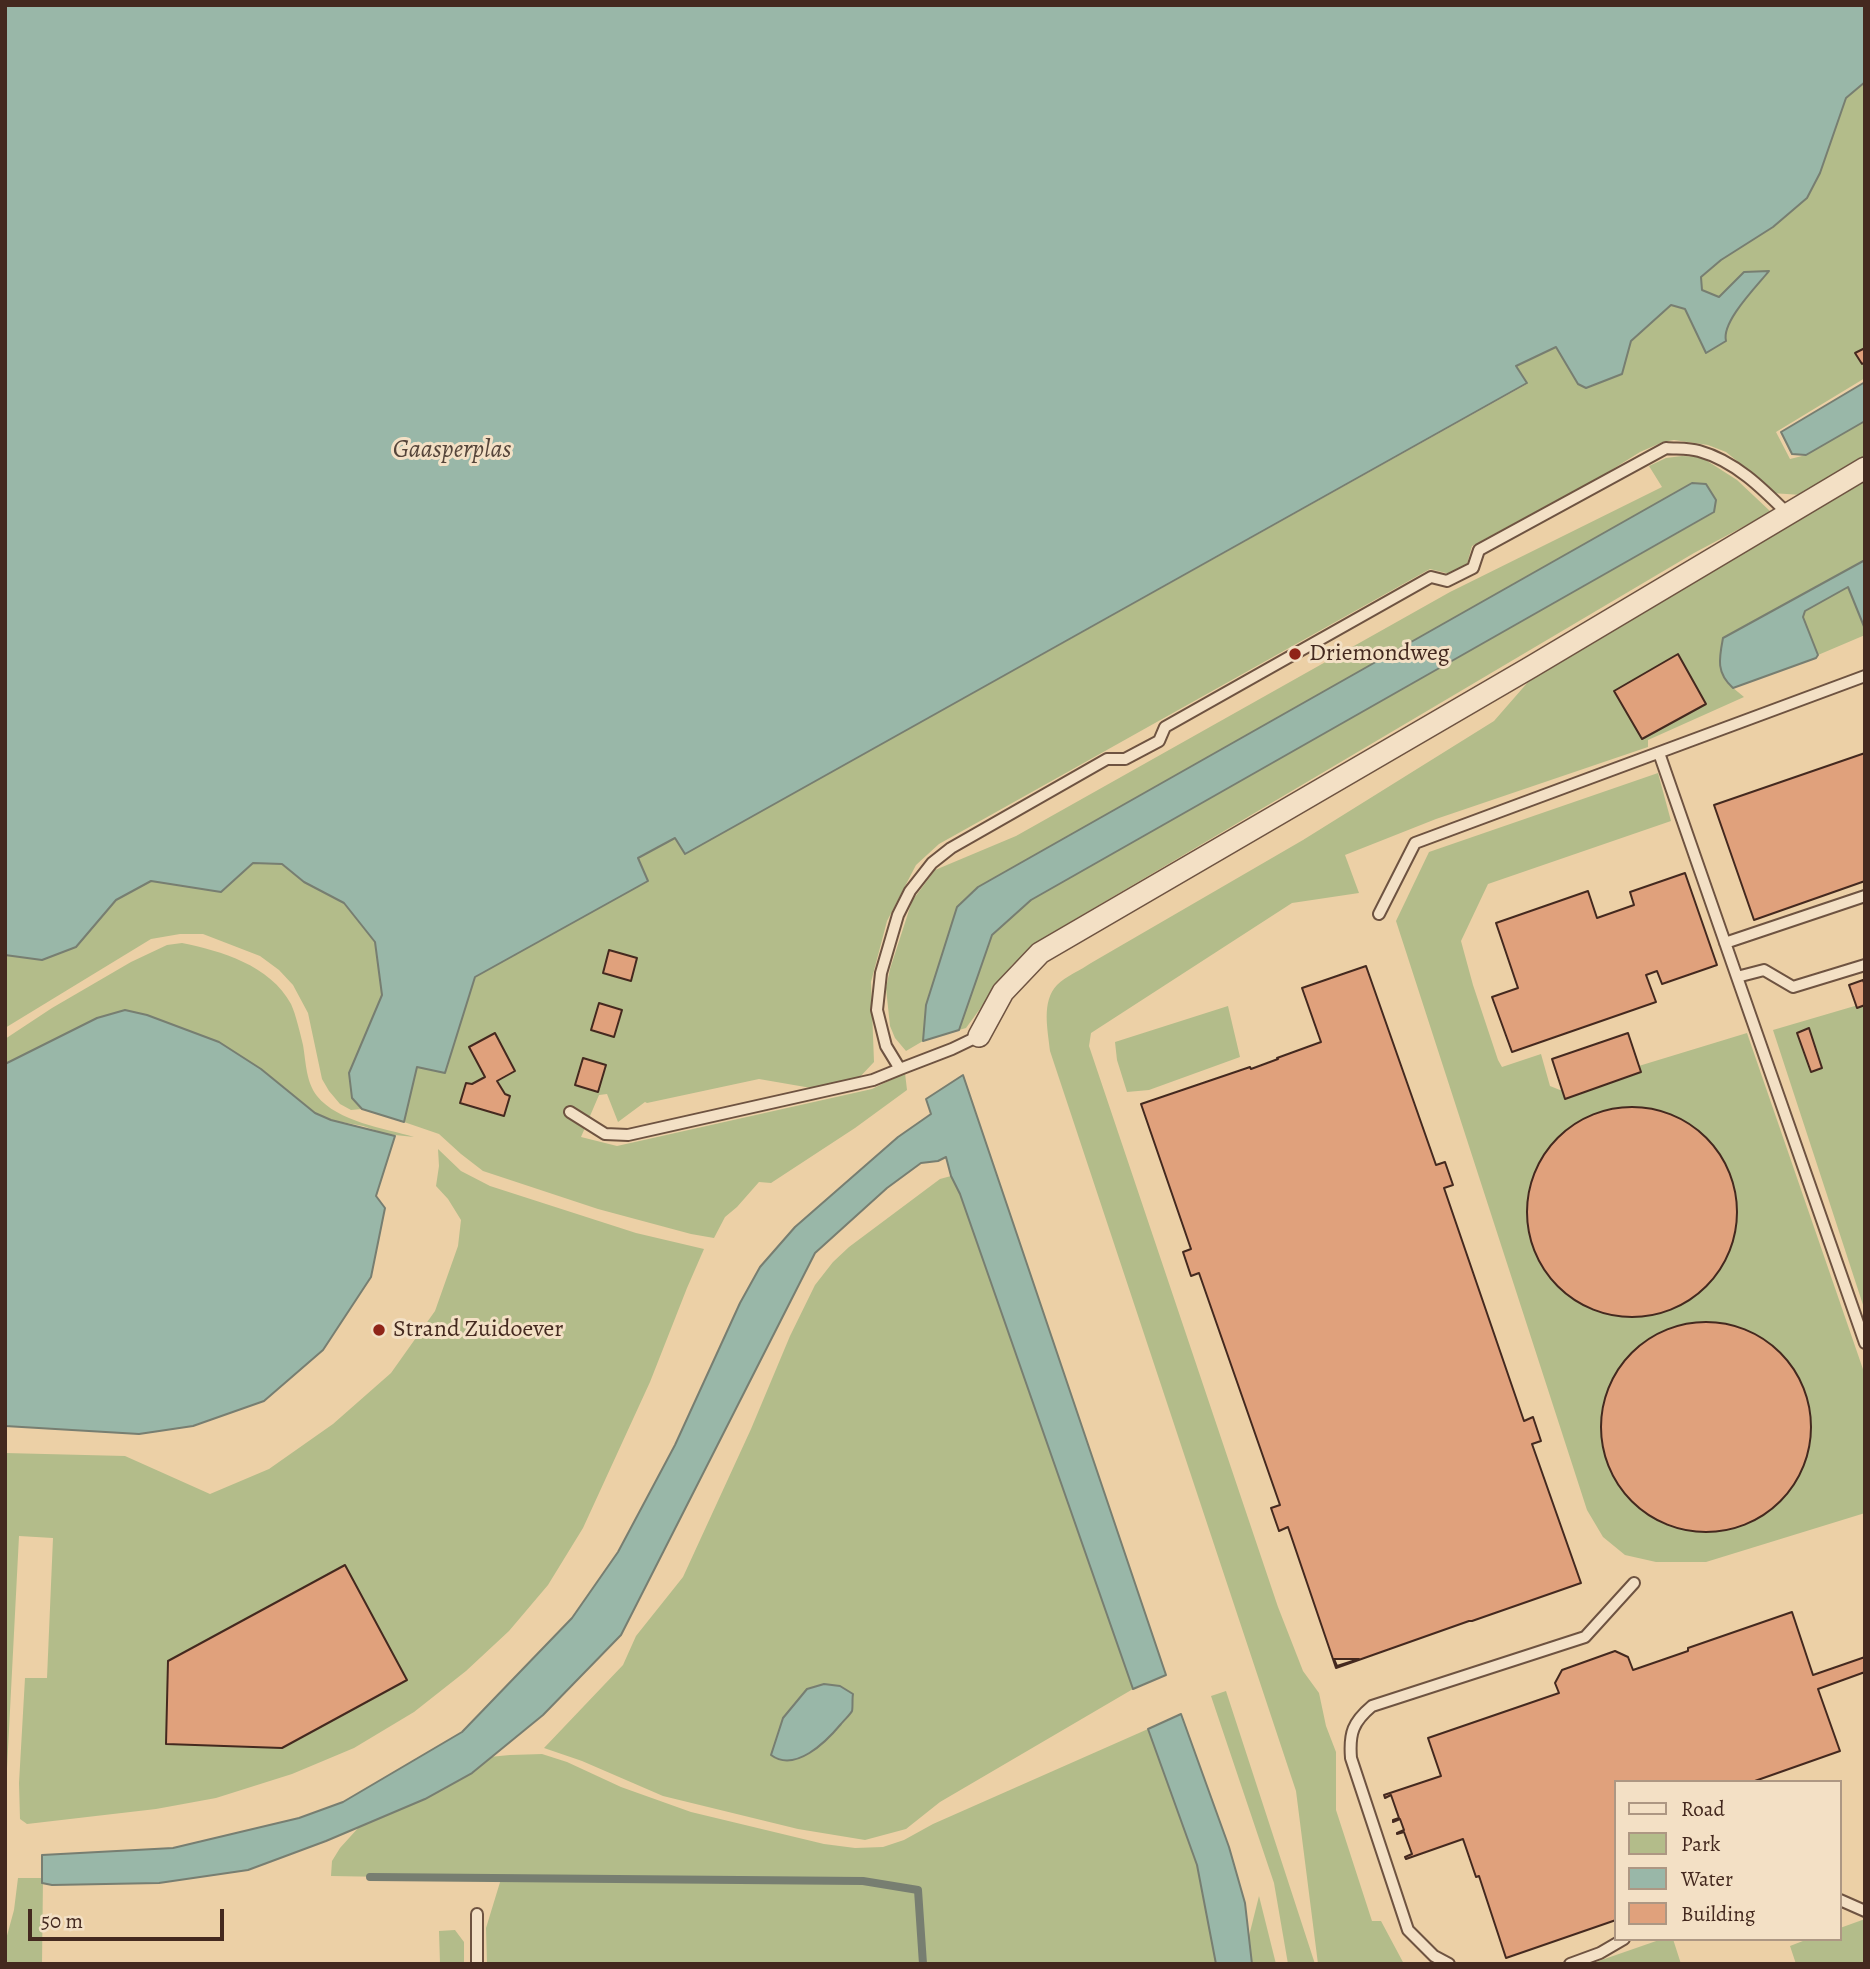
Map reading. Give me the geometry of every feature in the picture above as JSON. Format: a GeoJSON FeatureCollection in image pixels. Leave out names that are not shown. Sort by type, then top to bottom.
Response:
{"type":"FeatureCollection","features":[{"type":"Feature","properties":{"kind":"street"},"geometry":{"type":"LineString","coordinates":[[979,1036],[1003,992],[1040,953],[1531,667],[1865,468]]}},
{"type":"Feature","properties":{"kind":"lane"},"geometry":{"type":"LineString","coordinates":[[900,1069],[886,1046],[877,1010],[881,973],[898,915],[910,891],[932,863],[951,848],[1107,758],[1125,759],[1159,741],[1165,727],[1431,577],[1447,581],[1473,568],[1479,550],[1666,448],[1697,450],[1731,463],[1788,514]]}},
{"type":"Feature","properties":{"kind":"lane"},"geometry":{"type":"LineString","coordinates":[[1380,914],[1415,843],[1865,676]]}},
{"type":"Feature","properties":{"kind":"lane"},"geometry":{"type":"LineString","coordinates":[[1659,753],[1865,1343]]}},
{"type":"Feature","properties":{"kind":"lane"},"geometry":{"type":"LineString","coordinates":[[1725,943],[1865,896]]}},
{"type":"Feature","properties":{"kind":"lane"},"geometry":{"type":"LineString","coordinates":[[1737,977],[1764,970],[1793,987],[1865,965]]}},
{"type":"Feature","properties":{"kind":"lane"},"geometry":{"type":"LineString","coordinates":[[570,1112],[605,1134],[628,1135],[873,1080],[979,1036]]}},
{"type":"Feature","properties":{"kind":"lane"},"geometry":{"type":"LineString","coordinates":[[1450,1964],[1434,1956],[1408,1930],[1351,1758],[1353,1728],[1372,1706],[1584,1637],[1634,1583]]}},
{"type":"Feature","properties":{"kind":"lane"},"geometry":{"type":"LineString","coordinates":[[1842,1901],[1865,1911]]}},
{"type":"Feature","properties":{"kind":"lane"},"geometry":{"type":"LineString","coordinates":[[477,1914],[477,1964]]}},
{"type":"Feature","properties":{"kind":"lane"},"geometry":{"type":"LineString","coordinates":[[1570,1964],[1600,1954],[1622,1941]]}},
{"type":"Feature","properties":{"kind":"green space"},"geometry":{"type":"Polygon","coordinates":[[[1865,82],[1865,378],[1776,432],[1790,459],[1806,455],[1865,421],[1865,457],[1802,495],[1771,493],[1758,478],[1726,452],[1708,445],[1674,440],[1663,442],[1640,452],[1605,474],[1472,546],[1467,564],[1450,574],[1430,569],[939,844],[916,865],[887,921],[871,982],[874,1062],[858,1079],[817,1089],[759,1079],[645,1102],[618,1122],[607,1094],[599,1095],[581,1137],[617,1146],[872,1089],[905,1073],[907,1090],[771,1183],[759,1182],[725,1217],[714,1238],[598,1209],[483,1171],[439,1134],[404,1122],[417,1067],[445,1073],[475,977],[647,881],[637,858],[676,838],[685,854],[1527,384],[1516,366],[1556,347],[1578,384],[1622,374],[1631,341],[1671,305],[1685,308],[1706,353],[1725,341],[1728,324],[1734,314],[1768,271],[1744,273],[1719,297],[1702,290],[1700,277],[1721,260],[1773,227],[1807,198],[1820,173],[1846,98],[1865,82]]]}},
{"type":"Feature","properties":{"kind":"green space"},"geometry":{"type":"Polygon","coordinates":[[[1701,457],[1737,480],[1771,512],[1694,553],[1050,934],[1012,965],[966,1028],[959,1030],[992,935],[1031,900],[1713,513],[1716,500],[1706,484],[1692,483],[978,887],[957,907],[926,1005],[923,1041],[906,1051],[895,1038],[890,1026],[886,988],[890,969],[912,901],[935,870],[1016,836],[1450,592],[1662,487],[1649,466],[1666,458],[1701,457]]]}},
{"type":"Feature","properties":{"kind":"green space"},"geometry":{"type":"Polygon","coordinates":[[[1865,479],[1865,560],[1723,638],[1726,682],[1744,697],[1648,740],[1648,747],[1436,819],[1345,855],[1359,893],[1292,903],[1091,1033],[1089,1046],[1278,1607],[1303,1671],[1319,1693],[1326,1726],[1336,1752],[1336,1810],[1372,1921],[1381,1921],[1404,1964],[1318,1964],[1296,1791],[1050,1051],[1047,1016],[1049,1000],[1057,985],[1069,976],[1303,840],[1494,721],[1535,674],[1865,479]]]}},
{"type":"Feature","properties":{"kind":"green space"},"geometry":{"type":"Polygon","coordinates":[[[1848,587],[1865,635],[1818,655],[1803,617],[1805,611],[1848,587]]]}},
{"type":"Feature","properties":{"kind":"green space"},"geometry":{"type":"Polygon","coordinates":[[[1658,773],[1671,821],[1488,884],[1461,941],[1473,985],[1502,1067],[1541,1054],[1550,1086],[1560,1090],[1747,1033],[1865,1375],[1865,1513],[1706,1562],[1656,1562],[1625,1555],[1603,1537],[1587,1510],[1396,921],[1429,852],[1658,773]]]}},
{"type":"Feature","properties":{"kind":"green space"},"geometry":{"type":"Polygon","coordinates":[[[253,863],[282,864],[304,882],[344,903],[375,942],[382,995],[349,1073],[352,1098],[362,1109],[351,1110],[340,1104],[322,1079],[308,1013],[293,985],[260,956],[203,934],[180,934],[151,939],[5,1028],[5,955],[76,947],[116,900],[151,881],[221,892],[253,863]]]}},
{"type":"Feature","properties":{"kind":"green space"},"geometry":{"type":"Polygon","coordinates":[[[182,943],[213,950],[243,962],[271,979],[282,991],[291,1004],[296,1019],[311,1085],[326,1105],[362,1123],[414,1137],[386,1134],[331,1120],[315,1113],[261,1069],[147,1015],[97,1018],[5,1064],[5,1039],[131,962],[167,945],[182,943]]]}},
{"type":"Feature","properties":{"kind":"green space"},"geometry":{"type":"Polygon","coordinates":[[[1865,1003],[1865,1311],[1773,1030],[1865,1003]]]}},
{"type":"Feature","properties":{"kind":"green space"},"geometry":{"type":"Polygon","coordinates":[[[1228,1006],[1240,1057],[1149,1090],[1127,1092],[1117,1060],[1115,1042],[1228,1006]]]}},
{"type":"Feature","properties":{"kind":"green space"},"geometry":{"type":"Polygon","coordinates":[[[438,1149],[461,1171],[490,1186],[636,1233],[704,1249],[650,1382],[583,1528],[548,1585],[509,1631],[466,1671],[414,1712],[354,1748],[292,1774],[216,1798],[156,1809],[27,1824],[20,1819],[19,1783],[25,1678],[47,1678],[53,1538],[19,1536],[5,1807],[5,1453],[125,1456],[210,1494],[269,1469],[333,1424],[391,1373],[435,1311],[458,1246],[461,1220],[436,1186],[438,1149]]]}},
{"type":"Feature","properties":{"kind":"green space"},"geometry":{"type":"Polygon","coordinates":[[[951,1176],[960,1194],[1133,1689],[940,1802],[906,1829],[865,1840],[798,1829],[663,1796],[582,1761],[544,1748],[623,1665],[636,1636],[683,1577],[815,1285],[849,1247],[940,1179],[951,1176]]]}},
{"type":"Feature","properties":{"kind":"green space"},"geometry":{"type":"Polygon","coordinates":[[[1226,1691],[1315,1964],[1288,1964],[1274,1883],[1211,1696],[1226,1691]]]}},
{"type":"Feature","properties":{"kind":"green space"},"geometry":{"type":"Polygon","coordinates":[[[1148,1729],[1197,1865],[1216,1964],[487,1964],[486,1928],[501,1879],[331,1876],[332,1861],[359,1827],[489,1757],[542,1754],[691,1812],[824,1844],[855,1848],[883,1847],[904,1840],[933,1824],[1148,1729]]]}},
{"type":"Feature","properties":{"kind":"green space"},"geometry":{"type":"Polygon","coordinates":[[[18,1878],[43,1878],[42,1964],[5,1964],[5,1943],[14,1910],[18,1878]]]}},
{"type":"Feature","properties":{"kind":"green space"},"geometry":{"type":"Polygon","coordinates":[[[1259,1896],[1276,1964],[1252,1964],[1249,1936],[1259,1896]]]}},
{"type":"Feature","properties":{"kind":"green space"},"geometry":{"type":"Polygon","coordinates":[[[1865,1919],[1865,1964],[1796,1964],[1790,1946],[1803,1941],[1842,1941],[1842,1927],[1865,1919]]]}},
{"type":"Feature","properties":{"kind":"green space"},"geometry":{"type":"Polygon","coordinates":[[[455,1930],[464,1942],[464,1964],[440,1964],[439,1931],[455,1930]]]}},
{"type":"Feature","properties":{"kind":"green space"},"geometry":{"type":"Polygon","coordinates":[[[1656,1941],[1674,1941],[1681,1964],[1590,1964],[1656,1941]]]}},
{"type":"Feature","properties":{"kind":"water","name":"Gaasperplas"},"geometry":{"type":"Polygon","coordinates":[[[5,5],[1865,5],[1865,82],[1846,98],[1820,173],[1807,198],[1773,227],[1721,260],[1701,277],[1702,290],[1719,297],[1744,272],[1769,271],[1734,314],[1726,333],[1726,341],[1706,353],[1685,309],[1671,305],[1631,341],[1622,374],[1586,388],[1578,384],[1556,347],[1516,366],[1527,383],[685,854],[675,838],[638,858],[648,881],[475,977],[445,1073],[417,1067],[404,1122],[362,1109],[352,1098],[349,1073],[382,995],[375,942],[344,903],[304,882],[282,864],[253,863],[221,892],[151,881],[116,900],[76,947],[42,960],[5,955],[5,5]]]}},
{"type":"Feature","properties":{"kind":"water"},"geometry":{"type":"Polygon","coordinates":[[[1865,382],[1865,421],[1806,455],[1792,454],[1781,432],[1865,382]]]}},
{"type":"Feature","properties":{"kind":"water"},"geometry":{"type":"Polygon","coordinates":[[[1692,483],[1706,484],[1716,500],[1714,512],[1031,900],[992,935],[959,1030],[923,1041],[926,1005],[957,907],[978,887],[1692,483]]]}},
{"type":"Feature","properties":{"kind":"water"},"geometry":{"type":"Polygon","coordinates":[[[1865,560],[1865,629],[1848,587],[1805,611],[1803,617],[1818,655],[1816,658],[1733,688],[1721,671],[1723,638],[1865,560]]]}},
{"type":"Feature","properties":{"kind":"water"},"geometry":{"type":"Polygon","coordinates":[[[125,1010],[147,1015],[219,1042],[261,1069],[315,1113],[331,1120],[395,1136],[376,1196],[385,1208],[371,1277],[323,1350],[264,1401],[193,1426],[139,1434],[5,1426],[5,1064],[97,1018],[125,1010]]]}},
{"type":"Feature","properties":{"kind":"water"},"geometry":{"type":"Polygon","coordinates":[[[963,1075],[1166,1675],[1133,1689],[946,1157],[921,1163],[887,1188],[815,1253],[621,1635],[543,1715],[472,1773],[425,1799],[326,1841],[248,1870],[159,1883],[42,1883],[42,1855],[173,1848],[299,1818],[343,1802],[462,1732],[572,1618],[618,1552],[675,1445],[740,1303],[760,1267],[795,1227],[898,1137],[931,1114],[926,1099],[963,1075]]]}},
{"type":"Feature","properties":{"kind":"water"},"geometry":{"type":"Polygon","coordinates":[[[824,1684],[840,1686],[853,1694],[851,1713],[827,1739],[800,1758],[780,1760],[771,1755],[783,1718],[807,1689],[824,1684]]]}},
{"type":"Feature","properties":{"kind":"water"},"geometry":{"type":"Polygon","coordinates":[[[1181,1714],[1229,1847],[1245,1903],[1252,1964],[1216,1964],[1197,1865],[1148,1729],[1181,1714]]]}},
{"type":"Feature","properties":{"kind":"building"},"geometry":{"type":"Polygon","coordinates":[[[1865,348],[1865,362],[1862,364],[1855,353],[1865,348]]]}},
{"type":"Feature","properties":{"kind":"building"},"geometry":{"type":"Polygon","coordinates":[[[1678,654],[1706,704],[1642,739],[1614,691],[1678,654]]]}},
{"type":"Feature","properties":{"kind":"building"},"geometry":{"type":"Polygon","coordinates":[[[1865,753],[1865,881],[1754,920],[1714,805],[1865,753]]]}},
{"type":"Feature","properties":{"kind":"building"},"geometry":{"type":"Polygon","coordinates":[[[1685,873],[1717,965],[1662,984],[1657,971],[1646,975],[1656,1002],[1512,1052],[1492,997],[1518,988],[1496,923],[1588,891],[1597,918],[1634,905],[1630,892],[1685,873]]]}},
{"type":"Feature","properties":{"kind":"building"},"geometry":{"type":"Polygon","coordinates":[[[609,950],[637,958],[631,981],[603,973],[609,950]]]}},
{"type":"Feature","properties":{"kind":"building"},"geometry":{"type":"Polygon","coordinates":[[[1366,966],[1436,1165],[1445,1162],[1453,1185],[1444,1188],[1524,1421],[1533,1417],[1541,1441],[1532,1444],[1581,1583],[1336,1668],[1288,1527],[1279,1531],[1271,1508],[1280,1505],[1199,1273],[1191,1276],[1183,1252],[1191,1249],[1141,1104],[1250,1067],[1251,1069],[1321,1042],[1302,988],[1366,966]],[[1334,1659],[1337,1666],[1359,1659],[1334,1659]]]}},
{"type":"Feature","properties":{"kind":"building"},"geometry":{"type":"Polygon","coordinates":[[[1863,980],[1865,1005],[1857,1008],[1849,985],[1863,980]]]}},
{"type":"Feature","properties":{"kind":"building"},"geometry":{"type":"Polygon","coordinates":[[[599,1003],[622,1010],[614,1037],[591,1030],[599,1003]]]}},
{"type":"Feature","properties":{"kind":"building"},"geometry":{"type":"Polygon","coordinates":[[[1809,1028],[1822,1068],[1811,1072],[1797,1033],[1809,1028]]]}},
{"type":"Feature","properties":{"kind":"building"},"geometry":{"type":"Polygon","coordinates":[[[495,1033],[515,1071],[497,1081],[505,1094],[510,1096],[504,1116],[460,1103],[466,1083],[472,1084],[485,1077],[469,1047],[495,1033]]]}},
{"type":"Feature","properties":{"kind":"building"},"geometry":{"type":"Polygon","coordinates":[[[1628,1033],[1641,1072],[1565,1099],[1552,1059],[1628,1033]]]}},
{"type":"Feature","properties":{"kind":"building"},"geometry":{"type":"Polygon","coordinates":[[[583,1058],[606,1065],[598,1092],[575,1085],[583,1058]]]}},
{"type":"Feature","properties":{"kind":"building"},"geometry":{"type":"Polygon","coordinates":[[[1632,1107],[1672,1115],[1706,1138],[1729,1172],[1737,1212],[1729,1252],[1706,1286],[1672,1309],[1632,1317],[1592,1309],[1558,1286],[1535,1252],[1527,1212],[1535,1172],[1558,1138],[1592,1115],[1632,1107]]]}},
{"type":"Feature","properties":{"kind":"building"},"geometry":{"type":"Polygon","coordinates":[[[1706,1322],[1746,1330],[1780,1353],[1803,1387],[1811,1427],[1803,1467],[1780,1501],[1746,1524],[1706,1532],[1666,1524],[1632,1501],[1609,1467],[1601,1427],[1609,1387],[1632,1353],[1666,1330],[1706,1322]]]}},
{"type":"Feature","properties":{"kind":"building"},"geometry":{"type":"Polygon","coordinates":[[[345,1565],[407,1680],[282,1748],[166,1744],[168,1661],[345,1565]]]}},
{"type":"Feature","properties":{"kind":"building"},"geometry":{"type":"Polygon","coordinates":[[[1792,1612],[1813,1675],[1865,1657],[1865,1672],[1818,1689],[1840,1751],[1758,1780],[1615,1780],[1615,1920],[1506,1958],[1479,1876],[1476,1877],[1463,1839],[1406,1859],[1405,1857],[1412,1854],[1404,1832],[1397,1834],[1404,1830],[1400,1819],[1393,1822],[1399,1818],[1391,1795],[1385,1798],[1384,1795],[1441,1776],[1428,1738],[1559,1693],[1555,1683],[1562,1670],[1615,1651],[1628,1657],[1633,1670],[1688,1651],[1688,1648],[1792,1612]]]}},
{"type":"Feature","properties":{"kind":"waterway"},"geometry":{"type":"LineString","coordinates":[[370,1877],[863,1881],[918,1890],[923,1964]]}},
{"type":"Feature","properties":{"kind":"place","name":"Driemondweg"},"geometry":{"type":"Point","coordinates":[1295,654]}},
{"type":"Feature","properties":{"kind":"place","name":"Strand Zuidoever"},"geometry":{"type":"Point","coordinates":[379,1330]}}]}
